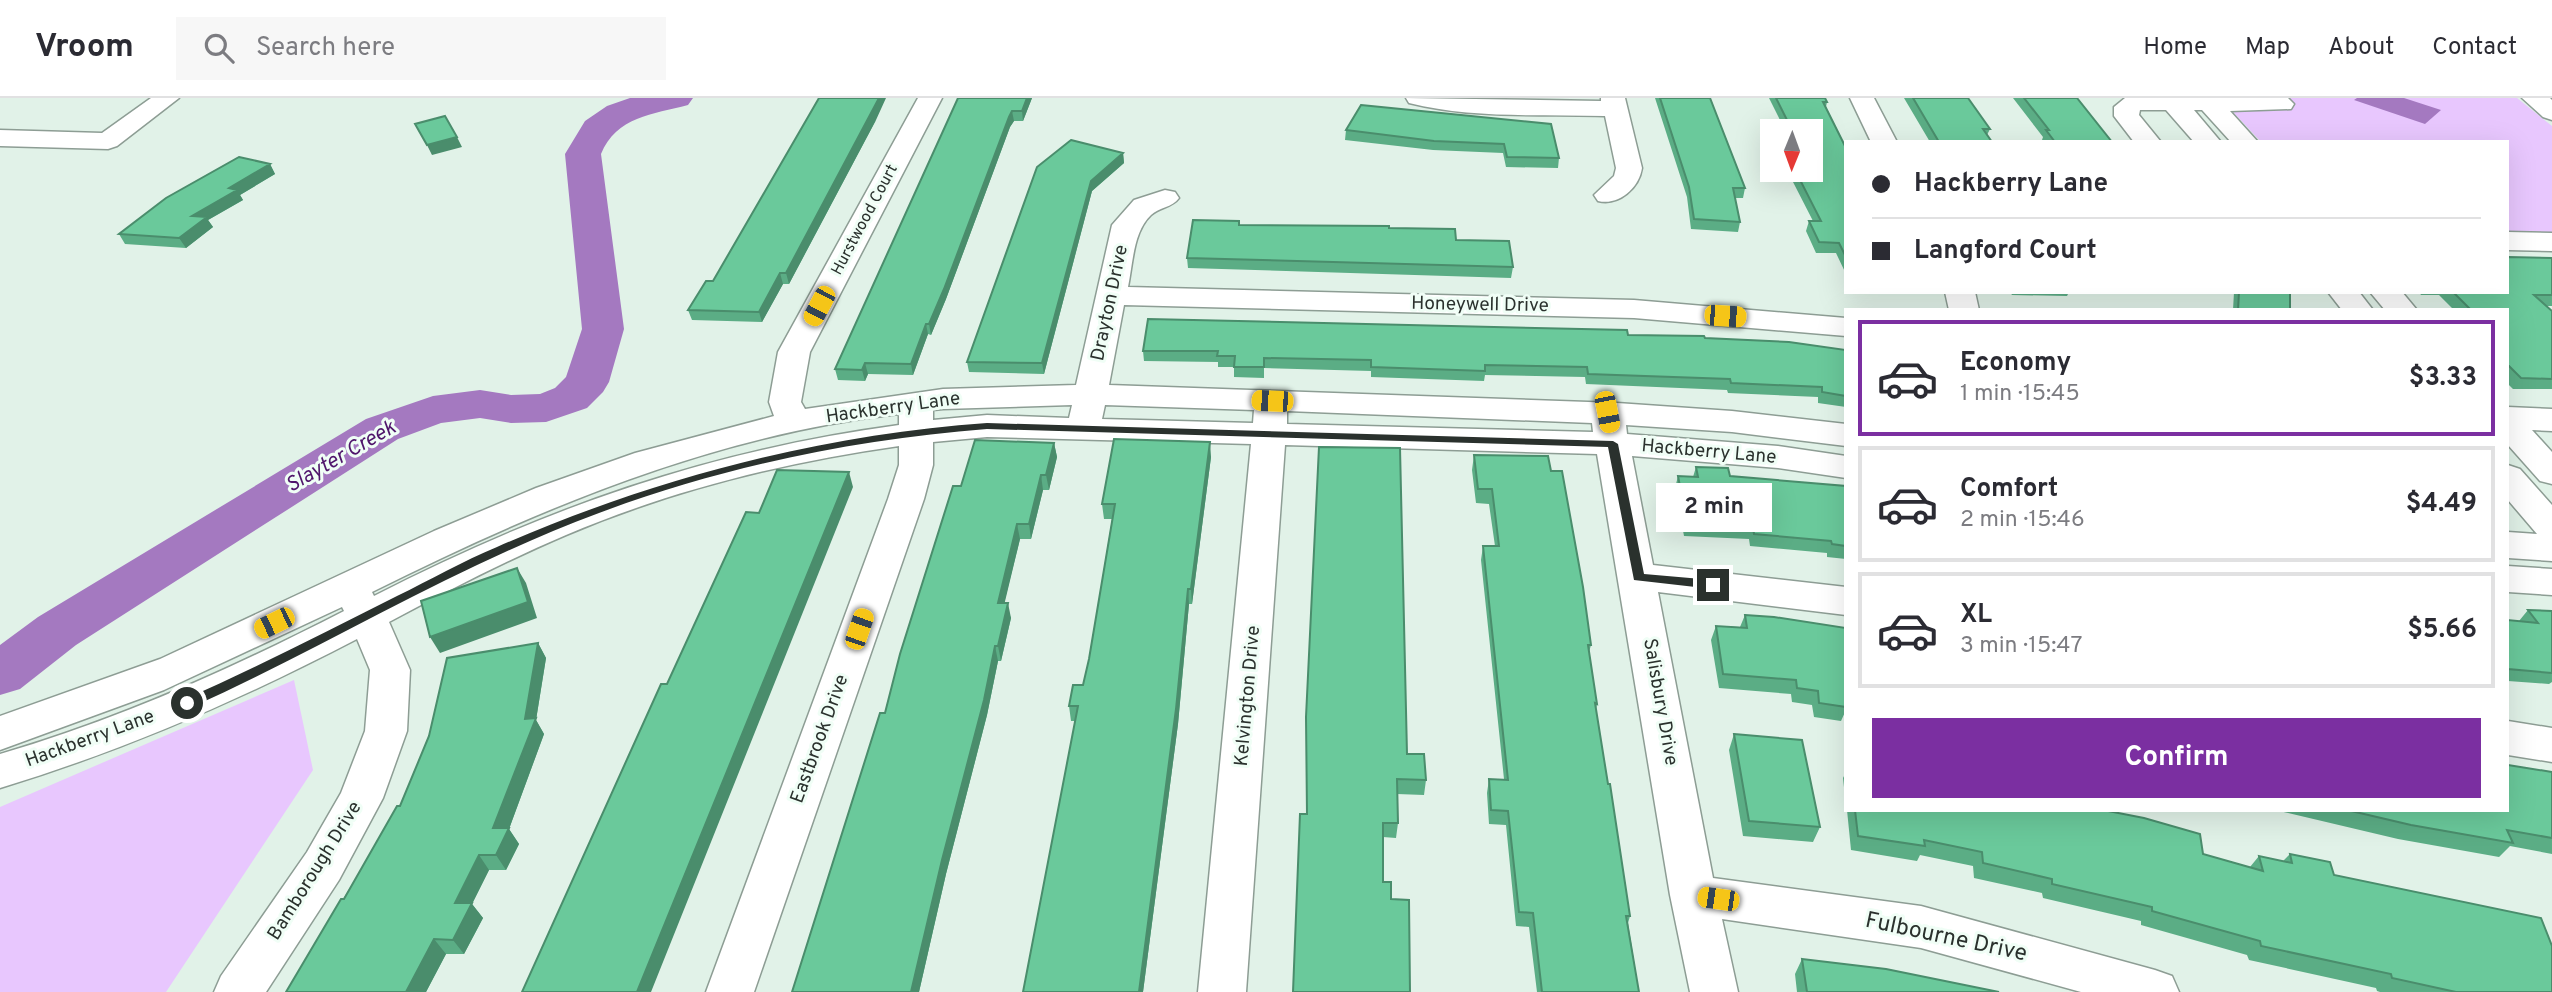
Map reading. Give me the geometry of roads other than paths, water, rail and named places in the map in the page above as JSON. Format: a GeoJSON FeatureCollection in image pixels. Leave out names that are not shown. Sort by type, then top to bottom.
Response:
{"type":"FeatureCollection","features":[{"type":"Feature","properties":{"kind":"street"},"geometry":{"type":"LineString","coordinates":[[0,138],[108,141],[167,98]]}},
{"type":"Feature","properties":{"kind":"street","name":"Hurstwood Court"},"geometry":{"type":"LineString","coordinates":[[793,423],[785,402],[794,352],[930,98]]}},
{"type":"Feature","properties":{"kind":"street"},"geometry":{"type":"LineString","coordinates":[[1418,98],[1465,104],[1614,103],[1629,168],[1627,179],[1608,195]]}},
{"type":"Feature","properties":{"kind":"street"},"geometry":{"type":"LineString","coordinates":[[1863,98],[1883,140]]}},
{"type":"Feature","properties":{"kind":"street"},"geometry":{"type":"LineString","coordinates":[[2534,98],[2552,112]]}},
{"type":"Feature","properties":{"kind":"street"},"geometry":{"type":"LineString","coordinates":[[2171,100],[2206,140]]}},
{"type":"Feature","properties":{"kind":"street"},"geometry":{"type":"LineString","coordinates":[[2207,100],[2243,140]]}},
{"type":"Feature","properties":{"kind":"street"},"geometry":{"type":"LineString","coordinates":[[2146,140],[2127,116],[2126,107],[2136,102],[2207,100],[2282,104]]}},
{"type":"Feature","properties":{"kind":"street","name":"Drayton Drive"},"geometry":{"type":"LineString","coordinates":[[1087,412],[1126,225],[1144,206],[1166,198]]}},
{"type":"Feature","properties":{"kind":"street"},"geometry":{"type":"LineString","coordinates":[[2509,241],[2552,242]]}},
{"type":"Feature","properties":{"kind":"street"},"geometry":{"type":"LineString","coordinates":[[2345,294],[2356,308]]}},
{"type":"Feature","properties":{"kind":"street"},"geometry":{"type":"LineString","coordinates":[[2387,294],[2400,308]]}},
{"type":"Feature","properties":{"kind":"street","name":"Honeywell Drive"},"geometry":{"type":"LineString","coordinates":[[1112,296],[1634,309],[1844,327]]}},
{"type":"Feature","properties":{"kind":"street","name":"Hackberry Lane"},"geometry":{"type":"LineString","coordinates":[[0,771],[113,734],[258,672],[358,602],[495,520],[595,478],[678,451],[793,423],[916,417],[987,426],[1087,412],[1844,435]]}},
{"type":"Feature","properties":{"kind":"street","name":"Hackberry Lane"},"geometry":{"type":"LineString","coordinates":[[0,733],[498,551],[595,510],[691,479],[791,454],[916,417]]}},
{"type":"Feature","properties":{"kind":"street","name":"Eastbrook Drive"},"geometry":{"type":"LineString","coordinates":[[730,992],[906,499],[916,465],[916,417]]}},
{"type":"Feature","properties":{"kind":"street","name":"Kelvington Drive"},"geometry":{"type":"LineString","coordinates":[[1222,992],[1271,417]]}},
{"type":"Feature","properties":{"kind":"street"},"geometry":{"type":"LineString","coordinates":[[2509,418],[2552,420]]}},
{"type":"Feature","properties":{"kind":"street"},"geometry":{"type":"LineString","coordinates":[[2509,425],[2552,473]]}},
{"type":"Feature","properties":{"kind":"street","name":"Hackberry Lane"},"geometry":{"type":"LineString","coordinates":[[1610,428],[1844,467]]}},
{"type":"Feature","properties":{"kind":"street","name":"Salisbury Drive"},"geometry":{"type":"LineString","coordinates":[[1610,428],[1639,577],[1693,895],[1714,992]]}},
{"type":"Feature","properties":{"kind":"street"},"geometry":{"type":"LineString","coordinates":[[2509,478],[2552,528]]}},
{"type":"Feature","properties":{"kind":"street"},"geometry":{"type":"LineString","coordinates":[[2509,545],[2552,548]]}},
{"type":"Feature","properties":{"kind":"street"},"geometry":{"type":"LineString","coordinates":[[1639,577],[1844,601]]}},
{"type":"Feature","properties":{"kind":"street"},"geometry":{"type":"LineString","coordinates":[[2509,579],[2552,582]]}},
{"type":"Feature","properties":{"kind":"street","name":"Bamborough Drive"},"geometry":{"type":"LineString","coordinates":[[238,992],[323,866],[362,798],[386,731],[390,670],[358,602]]}},
{"type":"Feature","properties":{"kind":"street"},"geometry":{"type":"LineString","coordinates":[[2509,737],[2552,745]]}},
{"type":"Feature","properties":{"kind":"street","name":"Fulbourne Drive"},"geometry":{"type":"LineString","coordinates":[[1693,895],[1921,927],[2155,992]]}},
{"type":"Feature","properties":{"kind":"waterway","name":"Slayter Creek"},"geometry":{"type":"LineString","coordinates":[[0,674],[57,631],[382,429],[433,410],[480,404],[511,409],[546,408],[571,398],[587,382],[603,329],[583,154],[589,140],[608,119],[633,108],[676,98]]}}]}
